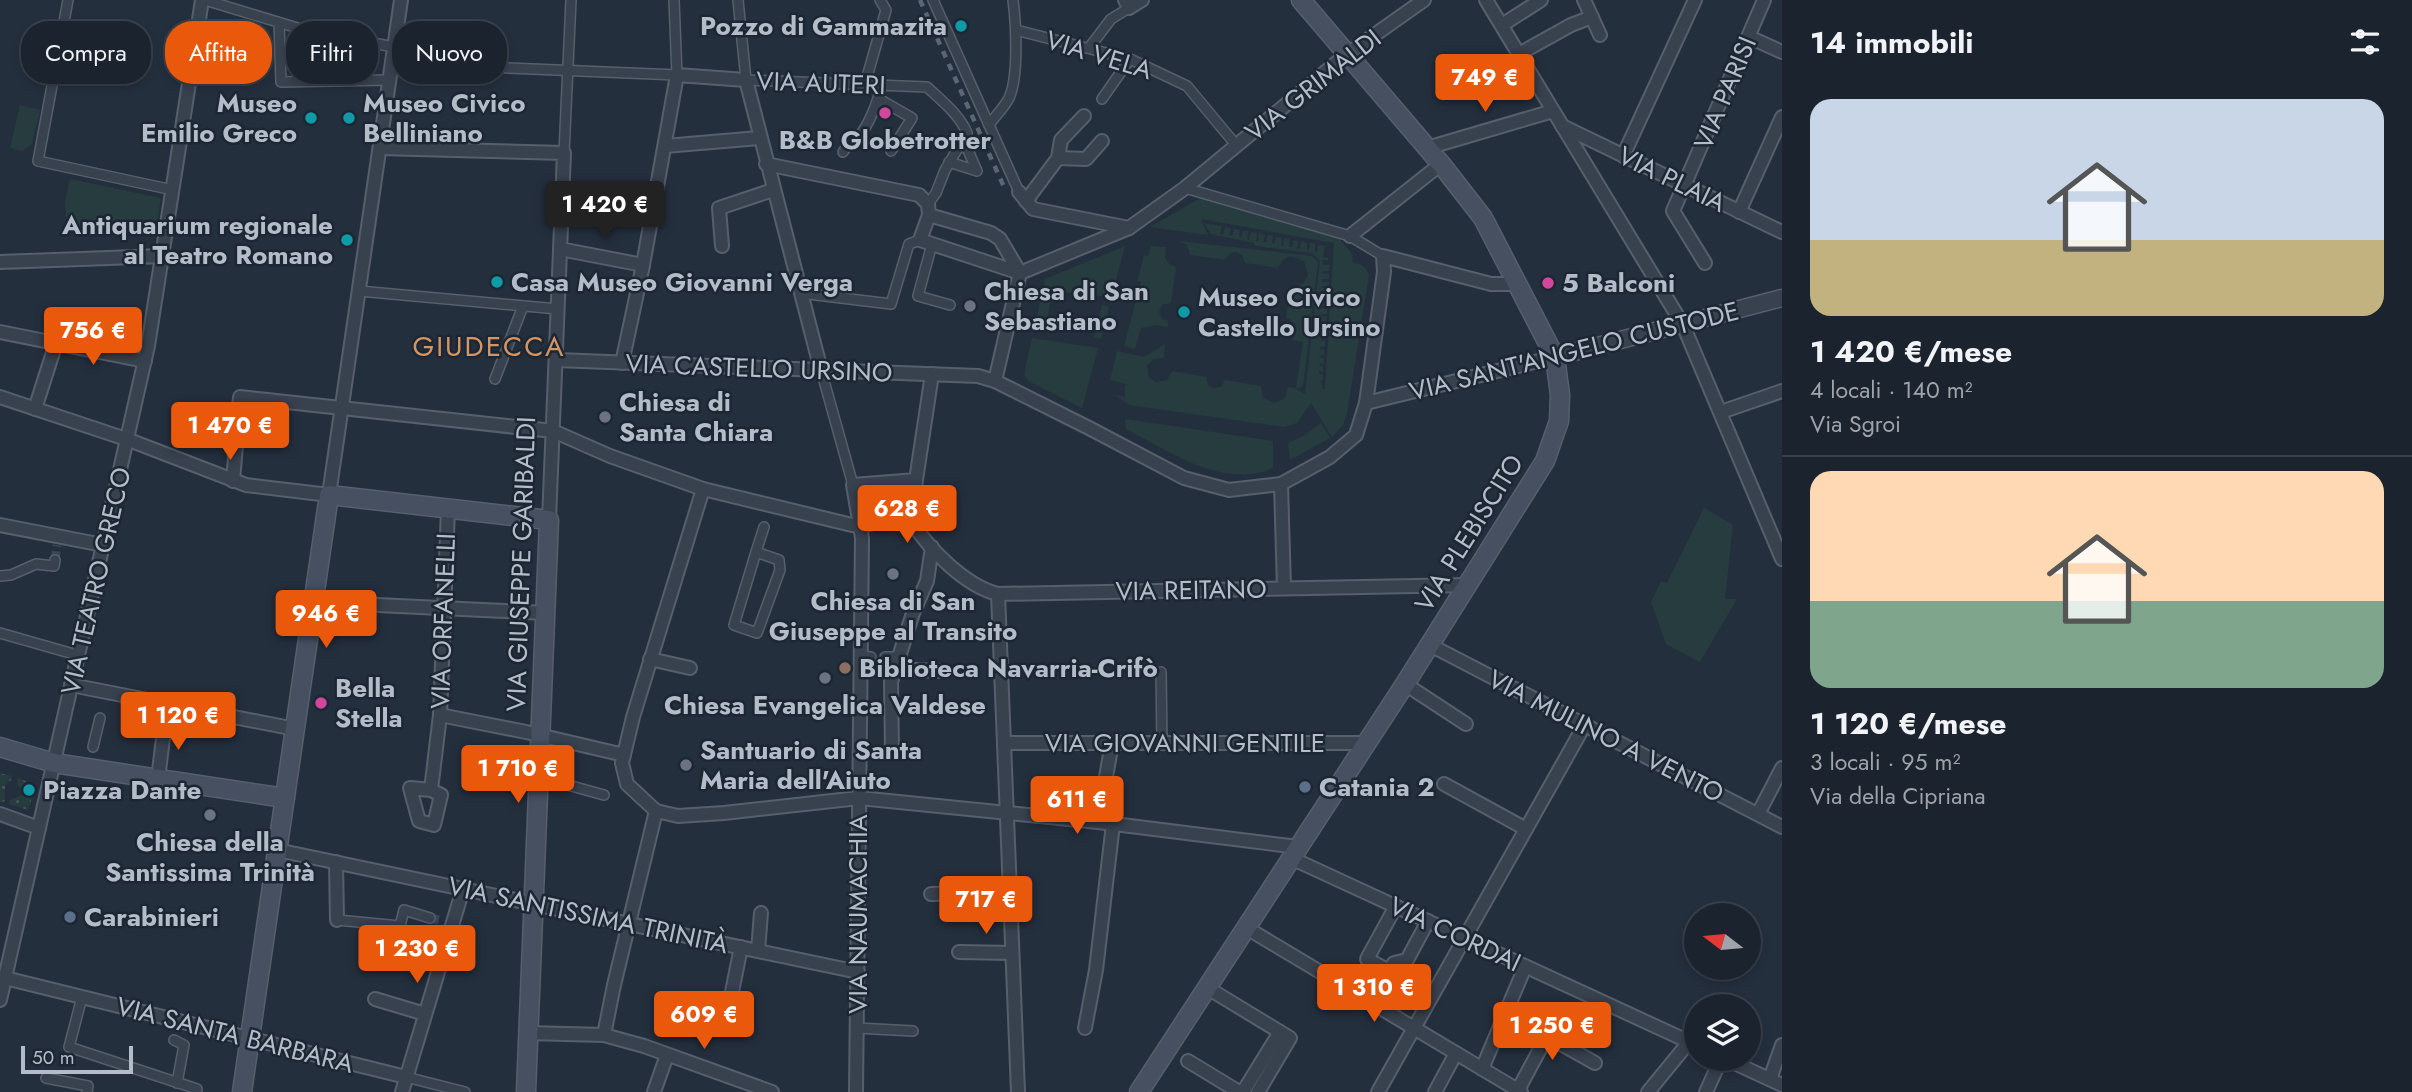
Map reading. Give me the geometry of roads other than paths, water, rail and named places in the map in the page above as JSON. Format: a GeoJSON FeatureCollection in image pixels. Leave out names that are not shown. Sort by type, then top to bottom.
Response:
{"type":"FeatureCollection","features":[{"type":"Feature","properties":{"kind":"main road","name":"VIA PLEBISCITO"},"geometry":{"type":"LineString","coordinates":[[1139,1092],[1468,585],[1551,447],[1559,421],[1560,395],[1555,358],[1483,218],[1441,164],[1301,0]]}},
{"type":"Feature","properties":{"kind":"main road"},"geometry":{"type":"LineString","coordinates":[[242,1092],[329,495],[549,520]]}},
{"type":"Feature","properties":{"kind":"main road","name":"VIA GIUSEPPE GARIBALDI"},"geometry":{"type":"LineString","coordinates":[[526,1092],[549,520]]}},
{"type":"Feature","properties":{"kind":"main road"},"geometry":{"type":"LineString","coordinates":[[0,747],[158,779],[285,798]]}},
{"type":"Feature","properties":{"kind":"street"},"geometry":{"type":"LineString","coordinates":[[68,0],[37,161],[173,190]]}},
{"type":"Feature","properties":{"kind":"street"},"geometry":{"type":"LineString","coordinates":[[204,0],[304,30],[392,47]]}},
{"type":"Feature","properties":{"kind":"street","name":"VIA TEATRO GRECO"},"geometry":{"type":"LineString","coordinates":[[38,834],[58,758],[77,655],[129,440],[145,361],[204,0]]}},
{"type":"Feature","properties":{"kind":"street"},"geometry":{"type":"LineString","coordinates":[[398,21],[401,0]]}},
{"type":"Feature","properties":{"kind":"street","name":"VIA GIUSEPPE GARIBALDI"},"geometry":{"type":"LineString","coordinates":[[549,520],[571,0]]}},
{"type":"Feature","properties":{"kind":"street"},"geometry":{"type":"LineString","coordinates":[[622,363],[643,265],[677,75],[674,0]]}},
{"type":"Feature","properties":{"kind":"street"},"geometry":{"type":"LineString","coordinates":[[738,0],[746,80],[759,138],[853,485],[916,480]]}},
{"type":"Feature","properties":{"kind":"street"},"geometry":{"type":"LineString","coordinates":[[865,84],[886,10],[880,0]]}},
{"type":"Feature","properties":{"kind":"street"},"geometry":{"type":"LineString","coordinates":[[933,0],[989,125],[1033,209],[1129,228]]}},
{"type":"Feature","properties":{"kind":"street"},"geometry":{"type":"LineString","coordinates":[[989,125],[1009,98],[1012,86],[1016,30],[1013,0]]}},
{"type":"Feature","properties":{"kind":"street"},"geometry":{"type":"LineString","coordinates":[[1089,48],[1111,19],[1127,4],[1142,0]]}},
{"type":"Feature","properties":{"kind":"street","name":"VIA GRIMALDI"},"geometry":{"type":"LineString","coordinates":[[1020,273],[1129,228],[1185,188],[1346,55],[1424,0]]}},
{"type":"Feature","properties":{"kind":"street"},"geometry":{"type":"LineString","coordinates":[[1486,0],[1683,325],[1782,559]]}},
{"type":"Feature","properties":{"kind":"street"},"geometry":{"type":"LineString","coordinates":[[1502,25],[1541,0]]}},
{"type":"Feature","properties":{"kind":"street"},"geometry":{"type":"LineString","coordinates":[[1584,0],[1600,34]]}},
{"type":"Feature","properties":{"kind":"street"},"geometry":{"type":"LineString","coordinates":[[1623,156],[1695,0]]}},
{"type":"Feature","properties":{"kind":"street","name":"VIA PARISI"},"geometry":{"type":"LineString","coordinates":[[1705,263],[1673,211],[1764,0]]}},
{"type":"Feature","properties":{"kind":"street"},"geometry":{"type":"LineString","coordinates":[[1519,54],[1571,25],[1592,17]]}},
{"type":"Feature","properties":{"kind":"street"},"geometry":{"type":"LineString","coordinates":[[279,23],[281,82],[389,80]]}},
{"type":"Feature","properties":{"kind":"street","name":"VIA VELA"},"geometry":{"type":"LineString","coordinates":[[1016,30],[1129,59],[1187,86],[1236,145]]}},
{"type":"Feature","properties":{"kind":"street"},"geometry":{"type":"LineString","coordinates":[[1749,37],[1782,52]]}},
{"type":"Feature","properties":{"kind":"street"},"geometry":{"type":"LineString","coordinates":[[1102,99],[1129,59]]}},
{"type":"Feature","properties":{"kind":"street"},"geometry":{"type":"LineString","coordinates":[[0,397],[129,440],[246,485],[329,495],[392,63]]}},
{"type":"Feature","properties":{"kind":"street","name":"VIA AUTERI"},"geometry":{"type":"LineString","coordinates":[[507,68],[928,87],[964,126],[967,133],[963,139],[978,171],[949,162]]}},
{"type":"Feature","properties":{"kind":"street"},"geometry":{"type":"LineString","coordinates":[[843,152],[849,141],[858,137],[879,99],[881,85]]}},
{"type":"Feature","properties":{"kind":"street"},"geometry":{"type":"LineString","coordinates":[[879,99],[912,118],[891,151]]}},
{"type":"Feature","properties":{"kind":"street"},"geometry":{"type":"LineString","coordinates":[[1427,148],[1553,111]]}},
{"type":"Feature","properties":{"kind":"street"},"geometry":{"type":"LineString","coordinates":[[1026,195],[1058,158],[1061,140],[1084,116]]}},
{"type":"Feature","properties":{"kind":"street"},"geometry":{"type":"LineString","coordinates":[[1740,212],[1782,117]]}},
{"type":"Feature","properties":{"kind":"street","name":"VIA PLAIA"},"geometry":{"type":"LineString","coordinates":[[1562,125],[1782,232]]}},
{"type":"Feature","properties":{"kind":"street"},"geometry":{"type":"LineString","coordinates":[[665,146],[759,138]]}},
{"type":"Feature","properties":{"kind":"street"},"geometry":{"type":"LineString","coordinates":[[950,305],[918,296],[929,209],[949,162],[963,139]]}},
{"type":"Feature","properties":{"kind":"street"},"geometry":{"type":"LineString","coordinates":[[1058,158],[1086,159],[1102,141]]}},
{"type":"Feature","properties":{"kind":"street"},"geometry":{"type":"LineString","coordinates":[[380,148],[565,153]]}},
{"type":"Feature","properties":{"kind":"street"},"geometry":{"type":"LineString","coordinates":[[766,164],[919,195],[929,209],[1000,239],[1020,273],[995,382]]}},
{"type":"Feature","properties":{"kind":"street"},"geometry":{"type":"LineString","coordinates":[[1353,234],[1441,164]]}},
{"type":"Feature","properties":{"kind":"street"},"geometry":{"type":"LineString","coordinates":[[1185,188],[1353,234],[1384,256],[1491,284],[1517,284]]}},
{"type":"Feature","properties":{"kind":"street"},"geometry":{"type":"LineString","coordinates":[[722,246],[719,208],[773,190]]}},
{"type":"Feature","properties":{"kind":"street"},"geometry":{"type":"LineString","coordinates":[[800,293],[891,304],[909,244],[926,242],[1020,273]]}},
{"type":"Feature","properties":{"kind":"street"},"geometry":{"type":"LineString","coordinates":[[561,249],[643,265]]}},
{"type":"Feature","properties":{"kind":"street"},"geometry":{"type":"LineString","coordinates":[[1284,587],[1281,490],[1330,457],[1356,435],[1366,403],[1384,256]]}},
{"type":"Feature","properties":{"kind":"street"},"geometry":{"type":"LineString","coordinates":[[0,262],[162,257]]}},
{"type":"Feature","properties":{"kind":"street"},"geometry":{"type":"LineString","coordinates":[[359,291],[558,309]]}},
{"type":"Feature","properties":{"kind":"street","name":"VIA SANT'ANGELO CUSTODE"},"geometry":{"type":"LineString","coordinates":[[1366,403],[1555,358],[1782,298]]}},
{"type":"Feature","properties":{"kind":"street"},"geometry":{"type":"LineString","coordinates":[[495,379],[523,306]]}},
{"type":"Feature","properties":{"kind":"street"},"geometry":{"type":"LineString","coordinates":[[0,332],[145,361]]}},
{"type":"Feature","properties":{"kind":"street"},"geometry":{"type":"LineString","coordinates":[[35,409],[56,343]]}},
{"type":"Feature","properties":{"kind":"street","name":"VIA CASTELLO URSINO"},"geometry":{"type":"LineString","coordinates":[[556,360],[978,376],[995,382],[1184,478],[1229,491],[1281,490]]}},
{"type":"Feature","properties":{"kind":"street"},"geometry":{"type":"LineString","coordinates":[[233,481],[240,397],[553,431],[610,456],[703,489],[770,507],[861,526],[886,520],[911,521],[932,374]]}},
{"type":"Feature","properties":{"kind":"street"},"geometry":{"type":"LineString","coordinates":[[1721,412],[1782,391]]}},
{"type":"Feature","properties":{"kind":"street","name":"VIA NAUMACHIA"},"geometry":{"type":"LineString","coordinates":[[853,485],[861,526],[866,657],[859,798],[856,1092]]}},
{"type":"Feature","properties":{"kind":"street"},"geometry":{"type":"LineString","coordinates":[[601,1035],[656,811],[627,784],[622,771],[624,755],[650,659],[703,489]]}},
{"type":"Feature","properties":{"kind":"street","name":"VIA ORFANELLI"},"geometry":{"type":"LineString","coordinates":[[431,790],[440,715],[448,509]]}},
{"type":"Feature","properties":{"kind":"street","name":"VIA REITANO"},"geometry":{"type":"LineString","coordinates":[[911,521],[932,547],[976,587],[998,594],[1468,585]]}},
{"type":"Feature","properties":{"kind":"street"},"geometry":{"type":"LineString","coordinates":[[0,525],[59,541],[103,545]]}},
{"type":"Feature","properties":{"kind":"street"},"geometry":{"type":"LineString","coordinates":[[756,552],[779,560],[780,570],[758,633],[734,625],[756,552],[764,527]]}},
{"type":"Feature","properties":{"kind":"street"},"geometry":{"type":"LineString","coordinates":[[892,749],[891,682],[913,613],[927,582],[932,547]]}},
{"type":"Feature","properties":{"kind":"street"},"geometry":{"type":"LineString","coordinates":[[0,576],[11,575],[36,564],[54,566],[55,560]]}},
{"type":"Feature","properties":{"kind":"street"},"geometry":{"type":"LineString","coordinates":[[998,594],[1018,1092]]}},
{"type":"Feature","properties":{"kind":"street"},"geometry":{"type":"LineString","coordinates":[[313,602],[546,612]]}},
{"type":"Feature","properties":{"kind":"street"},"geometry":{"type":"LineString","coordinates":[[0,633],[77,655]]}},
{"type":"Feature","properties":{"kind":"street","name":"VIA MULINO A VENTO"},"geometry":{"type":"LineString","coordinates":[[1430,645],[1782,827]]}},
{"type":"Feature","properties":{"kind":"street"},"geometry":{"type":"LineString","coordinates":[[885,657],[897,663],[939,671]]}},
{"type":"Feature","properties":{"kind":"street"},"geometry":{"type":"LineString","coordinates":[[650,659],[690,668]]}},
{"type":"Feature","properties":{"kind":"street"},"geometry":{"type":"LineString","coordinates":[[1161,672],[1162,743]]}},
{"type":"Feature","properties":{"kind":"street"},"geometry":{"type":"LineString","coordinates":[[1405,684],[1466,724]]}},
{"type":"Feature","properties":{"kind":"street"},"geometry":{"type":"LineString","coordinates":[[71,685],[295,729]]}},
{"type":"Feature","properties":{"kind":"street"},"geometry":{"type":"LineString","coordinates":[[440,715],[624,755]]}},
{"type":"Feature","properties":{"kind":"street"},"geometry":{"type":"LineString","coordinates":[[93,747],[100,718]]}},
{"type":"Feature","properties":{"kind":"street"},"geometry":{"type":"LineString","coordinates":[[158,779],[165,722]]}},
{"type":"Feature","properties":{"kind":"street"},"geometry":{"type":"LineString","coordinates":[[1378,1092],[1584,726]]}},
{"type":"Feature","properties":{"kind":"street","name":"VIA GIOVANNI GENTILE"},"geometry":{"type":"LineString","coordinates":[[1003,743],[1366,743]]}},
{"type":"Feature","properties":{"kind":"street"},"geometry":{"type":"LineString","coordinates":[[1098,822],[1112,743]]}},
{"type":"Feature","properties":{"kind":"street"},"geometry":{"type":"LineString","coordinates":[[1758,814],[1782,768]]}},
{"type":"Feature","properties":{"kind":"street"},"geometry":{"type":"LineString","coordinates":[[539,777],[604,794]]}},
{"type":"Feature","properties":{"kind":"street"},"geometry":{"type":"LineString","coordinates":[[1444,784],[1526,828]]}},
{"type":"Feature","properties":{"kind":"street","name":"VIA CORDAI"},"geometry":{"type":"LineString","coordinates":[[656,811],[678,816],[859,798],[1098,822],[1294,853],[1396,906],[1684,1039]]}},
{"type":"Feature","properties":{"kind":"street"},"geometry":{"type":"LineString","coordinates":[[0,814],[38,834],[0,1000]]}},
{"type":"Feature","properties":{"kind":"street"},"geometry":{"type":"LineString","coordinates":[[1085,1028],[1096,970],[1113,824]]}},
{"type":"Feature","properties":{"kind":"street","name":"VIA SANTISSIMA TRINITÀ"},"geometry":{"type":"LineString","coordinates":[[277,850],[858,972]]}},
{"type":"Feature","properties":{"kind":"street"},"geometry":{"type":"LineString","coordinates":[[337,862],[337,920],[400,926],[404,910],[430,918]]}},
{"type":"Feature","properties":{"kind":"street"},"geometry":{"type":"LineString","coordinates":[[402,1092],[448,923],[463,888]]}},
{"type":"Feature","properties":{"kind":"street"},"geometry":{"type":"LineString","coordinates":[[931,894],[1010,892]]}},
{"type":"Feature","properties":{"kind":"street"},"geometry":{"type":"LineString","coordinates":[[1389,971],[1367,959],[1396,906]]}},
{"type":"Feature","properties":{"kind":"street"},"geometry":{"type":"LineString","coordinates":[[758,951],[761,913]]}},
{"type":"Feature","properties":{"kind":"street"},"geometry":{"type":"LineString","coordinates":[[1378,1007],[1390,985],[1383,980],[1394,963],[1407,960],[1428,921]]}},
{"type":"Feature","properties":{"kind":"street"},"geometry":{"type":"LineString","coordinates":[[1245,927],[1520,1091],[1558,1015]]}},
{"type":"Feature","properties":{"kind":"street"},"geometry":{"type":"LineString","coordinates":[[728,1012],[741,947]]}},
{"type":"Feature","properties":{"kind":"street"},"geometry":{"type":"LineString","coordinates":[[959,952],[1012,953]]}},
{"type":"Feature","properties":{"kind":"street"},"geometry":{"type":"LineString","coordinates":[[1482,1069],[1525,967]]}},
{"type":"Feature","properties":{"kind":"street","name":"VIA SANTA BARBARA"},"geometry":{"type":"LineString","coordinates":[[5,978],[465,1092]]}},
{"type":"Feature","properties":{"kind":"street"},"geometry":{"type":"LineString","coordinates":[[1206,987],[1290,1038],[1258,1092]]}},
{"type":"Feature","properties":{"kind":"street"},"geometry":{"type":"LineString","coordinates":[[82,997],[69,1047],[197,1089],[196,1092]]}},
{"type":"Feature","properties":{"kind":"street"},"geometry":{"type":"LineString","coordinates":[[375,999],[425,1014]]}},
{"type":"Feature","properties":{"kind":"street"},"geometry":{"type":"LineString","coordinates":[[857,1028],[913,1031]]}},
{"type":"Feature","properties":{"kind":"street"},"geometry":{"type":"LineString","coordinates":[[1188,1060],[1241,1092],[1280,1032]]}},
{"type":"Feature","properties":{"kind":"street"},"geometry":{"type":"LineString","coordinates":[[528,1033],[601,1035],[627,1041],[772,1092]]}},
{"type":"Feature","properties":{"kind":"street"},"geometry":{"type":"LineString","coordinates":[[1547,1036],[1595,1063]]}},
{"type":"Feature","properties":{"kind":"street"},"geometry":{"type":"LineString","coordinates":[[174,1040],[184,1045],[177,1083]]}},
{"type":"Feature","properties":{"kind":"street"},"geometry":{"type":"LineString","coordinates":[[1751,1071],[1776,1082],[1782,1045]]}},
{"type":"Feature","properties":{"kind":"street"},"geometry":{"type":"LineString","coordinates":[[1433,1092],[1455,1053]]}},
{"type":"Feature","properties":{"kind":"street"},"geometry":{"type":"LineString","coordinates":[[1648,1092],[1684,1053]]}},
{"type":"Feature","properties":{"kind":"street"},"geometry":{"type":"LineString","coordinates":[[654,1092],[667,1055]]}},
{"type":"Feature","properties":{"kind":"street"},"geometry":{"type":"LineString","coordinates":[[1706,1092],[1717,1071]]}},
{"type":"Feature","properties":{"kind":"street"},"geometry":{"type":"LineString","coordinates":[[46,1078],[88,1086],[87,1092]]}},
{"type":"Feature","properties":{"kind":"tunnel"},"geometry":{"type":"LineString","coordinates":[[55,560],[57,545]]}},
{"type":"Feature","properties":{"kind":"tunnel"},"geometry":{"type":"LineString","coordinates":[[430,918],[443,921]]}},
{"type":"Feature","properties":{"kind":"railway"},"geometry":{"type":"LineString","coordinates":[[920,0],[1004,187]]}},
{"type":"Feature","properties":{"kind":"place","name":"Pozzo di Gammazita"},"geometry":{"type":"Point","coordinates":[961,26]}},
{"type":"Feature","properties":{"kind":"place","name":"B&B Globetrotter"},"geometry":{"type":"Point","coordinates":[885,113]}},
{"type":"Feature","properties":{"kind":"place","name":"Museo Emilio Greco"},"geometry":{"type":"Point","coordinates":[311,118]}},
{"type":"Feature","properties":{"kind":"place","name":"Museo Civico Belliniano"},"geometry":{"type":"Point","coordinates":[349,118]}},
{"type":"Feature","properties":{"kind":"place","name":"Antiquarium regionale al Teatro Romano"},"geometry":{"type":"Point","coordinates":[347,240]}},
{"type":"Feature","properties":{"kind":"place","name":"Casa Museo Giovanni Verga"},"geometry":{"type":"Point","coordinates":[497,282]}},
{"type":"Feature","properties":{"kind":"place","name":"5 Balconi"},"geometry":{"type":"Point","coordinates":[1548,283]}},
{"type":"Feature","properties":{"kind":"place","name":"Chiesa di San Sebastiano"},"geometry":{"type":"Point","coordinates":[970,306]}},
{"type":"Feature","properties":{"kind":"place","name":"Museo Civico Castello Ursino"},"geometry":{"type":"Point","coordinates":[1184,312]}},
{"type":"Feature","properties":{"kind":"place","name":"Chiesa di Santa Chiara"},"geometry":{"type":"Point","coordinates":[605,417]}},
{"type":"Feature","properties":{"kind":"place","name":"Chiesa di San Giuseppe al Transito"},"geometry":{"type":"Point","coordinates":[893,574]}},
{"type":"Feature","properties":{"kind":"place","name":"Biblioteca Navarria-Crifò"},"geometry":{"type":"Point","coordinates":[845,668]}},
{"type":"Feature","properties":{"kind":"place","name":"Chiesa Evangelica Valdese"},"geometry":{"type":"Point","coordinates":[825,678]}},
{"type":"Feature","properties":{"kind":"place","name":"Bella Stella"},"geometry":{"type":"Point","coordinates":[321,703]}},
{"type":"Feature","properties":{"kind":"place","name":"Santuario di Santa Maria dell'Aiuto"},"geometry":{"type":"Point","coordinates":[686,765]}},
{"type":"Feature","properties":{"kind":"place","name":"Catania 2"},"geometry":{"type":"Point","coordinates":[1305,787]}},
{"type":"Feature","properties":{"kind":"place","name":"Piazza Dante"},"geometry":{"type":"Point","coordinates":[29,790]}},
{"type":"Feature","properties":{"kind":"place","name":"Chiesa della Santissima Trinità"},"geometry":{"type":"Point","coordinates":[210,815]}},
{"type":"Feature","properties":{"kind":"place","name":"Carabinieri"},"geometry":{"type":"Point","coordinates":[70,917]}},
{"type":"Feature","properties":{"kind":"district","name":"GIUDECCA"},"geometry":{"type":"Point","coordinates":[489,346]}}]}
